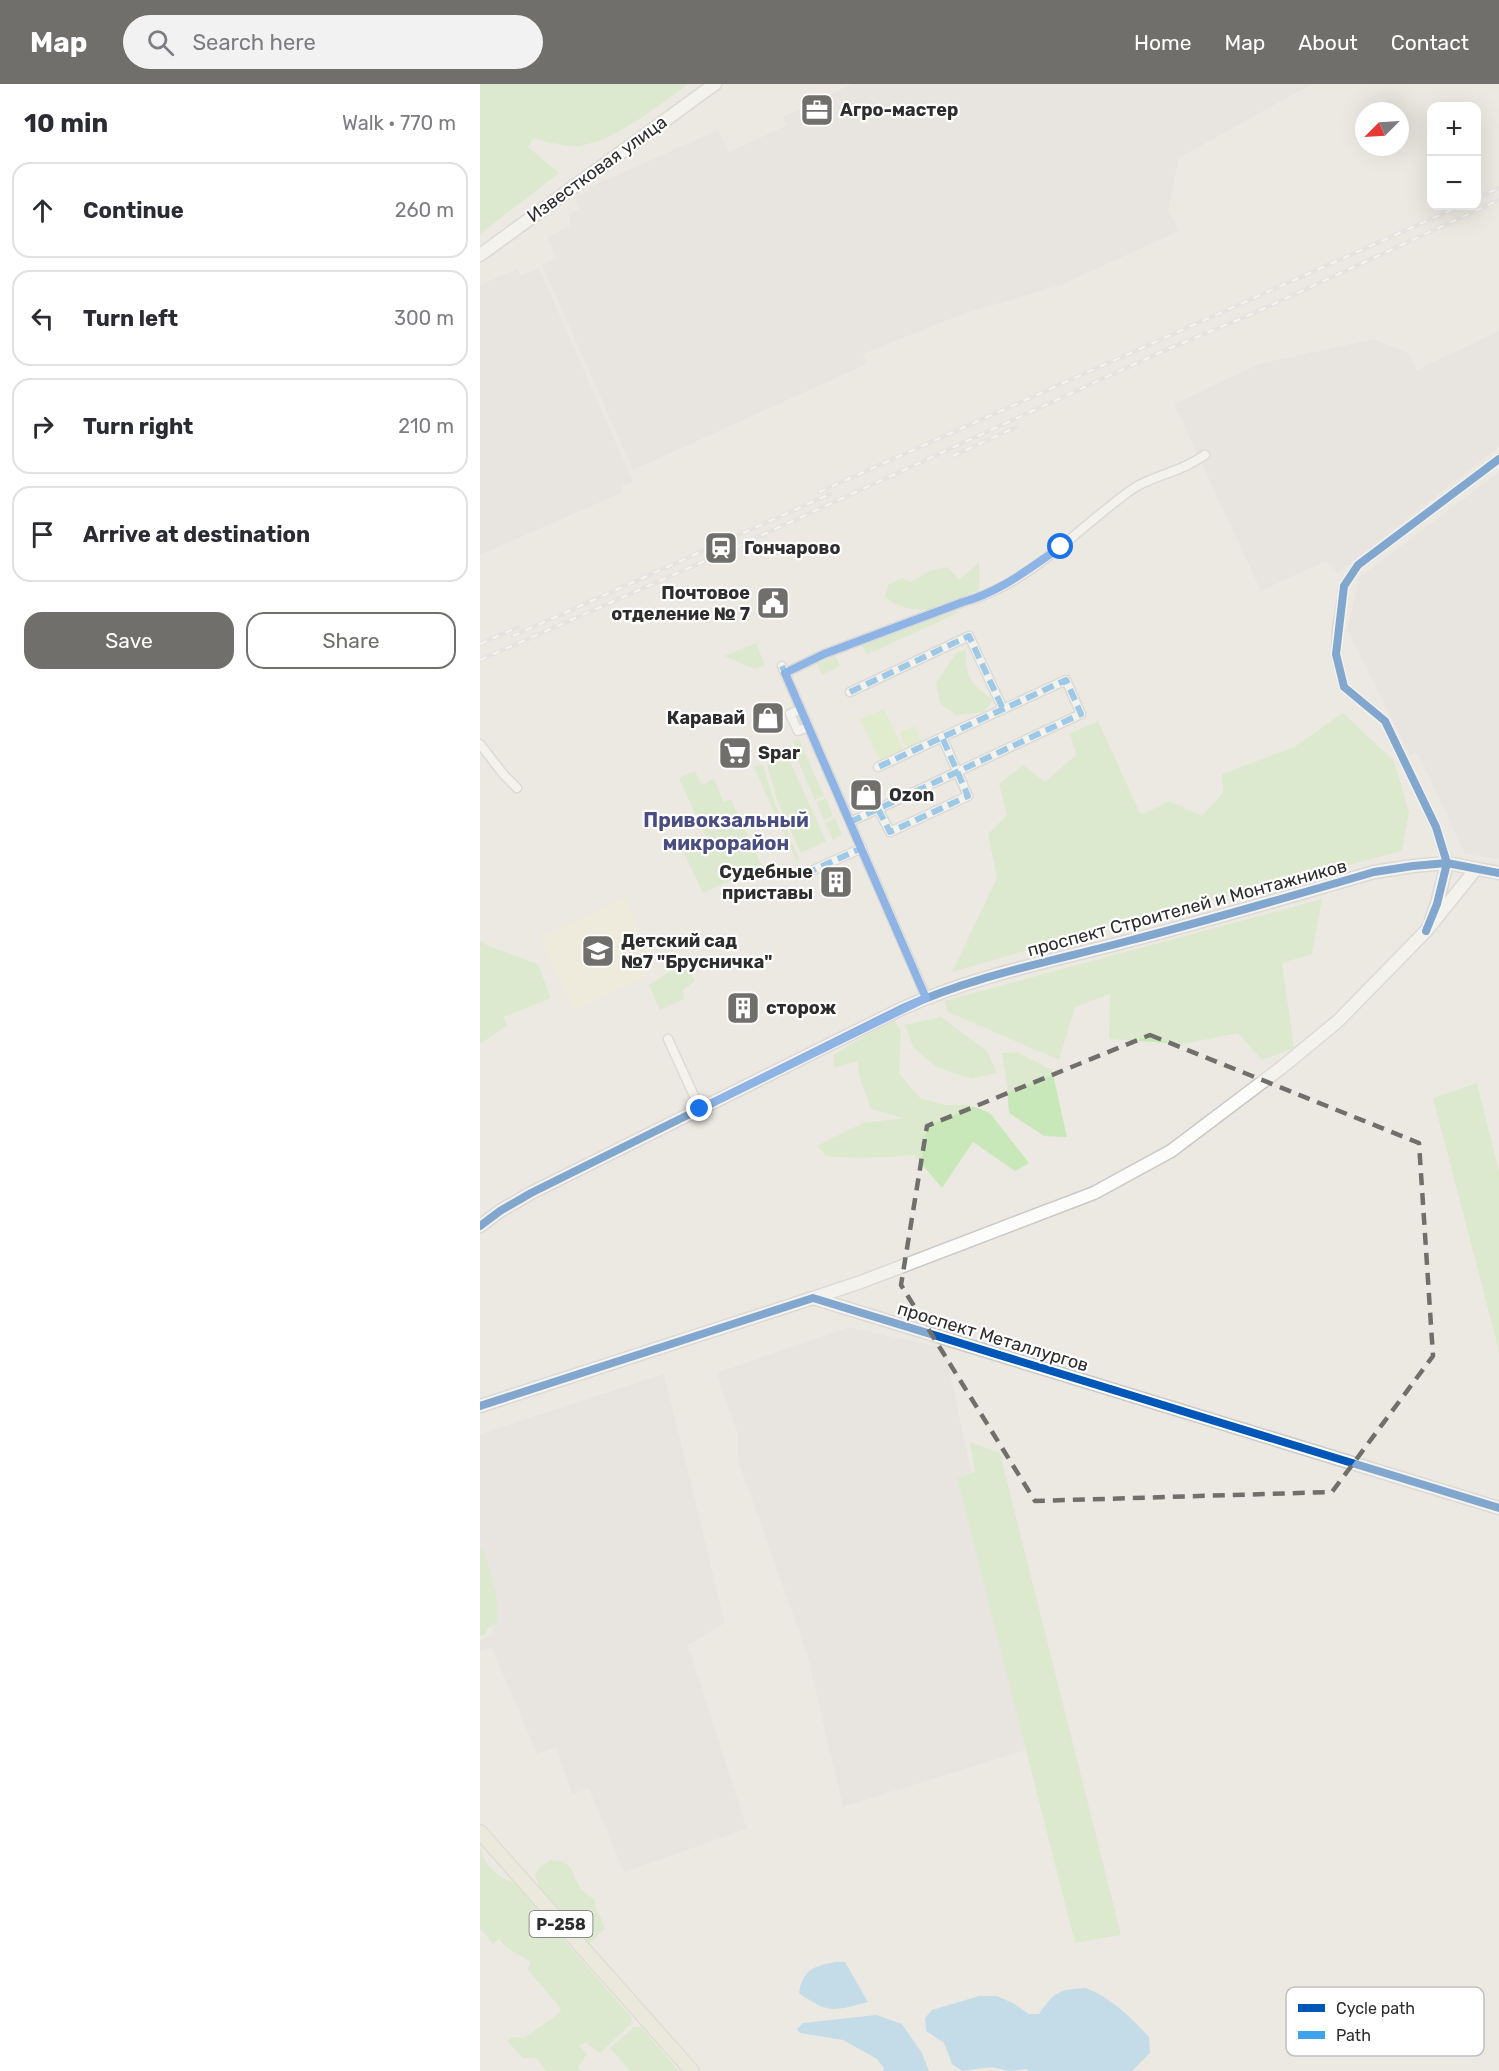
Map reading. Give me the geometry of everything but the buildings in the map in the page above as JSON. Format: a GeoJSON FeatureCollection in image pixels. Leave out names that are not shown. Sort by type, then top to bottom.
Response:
{"type":"FeatureCollection","features":[{"type":"Feature","properties":{"kind":"main road","name":"Р-258"},"geometry":{"type":"LineString","coordinates":[[480,1832],[692,2071]]}},
{"type":"Feature","properties":{"kind":"street","name":"Известковая улица"},"geometry":{"type":"LineString","coordinates":[[480,255],[714,84]]}},
{"type":"Feature","properties":{"kind":"street"},"geometry":{"type":"LineString","coordinates":[[926,998],[783,669],[993,592],[1061,547],[1137,486],[1205,455]]}},
{"type":"Feature","properties":{"kind":"street"},"geometry":{"type":"LineString","coordinates":[[1426,931],[1437,904],[1447,863],[1436,827],[1385,721],[1344,687],[1336,654],[1337,630],[1344,586],[1358,565],[1499,459]]}},
{"type":"Feature","properties":{"kind":"street"},"geometry":{"type":"LineString","coordinates":[[850,692],[969,636],[1003,709]]}},
{"type":"Feature","properties":{"kind":"street"},"geometry":{"type":"LineString","coordinates":[[850,822],[1081,714],[1066,680],[878,767]]}},
{"type":"Feature","properties":{"kind":"street"},"geometry":{"type":"LineString","coordinates":[[878,809],[890,832],[968,796],[942,737]]}},
{"type":"Feature","properties":{"kind":"street"},"geometry":{"type":"LineString","coordinates":[[480,744],[517,788]]}},
{"type":"Feature","properties":{"kind":"street"},"geometry":{"type":"LineString","coordinates":[[806,874],[862,848]]}},
{"type":"Feature","properties":{"kind":"street","name":"проспект Строителей и Монтажников"},"geometry":{"type":"LineString","coordinates":[[480,1226],[531,1193],[926,998],[997,974],[1135,939],[1374,872],[1447,863],[1499,873]]}},
{"type":"Feature","properties":{"kind":"street"},"geometry":{"type":"LineString","coordinates":[[480,1406],[861,1282],[1094,1193],[1152,1162],[1214,1120],[1330,1028],[1426,931],[1476,869]]}},
{"type":"Feature","properties":{"kind":"street"},"geometry":{"type":"LineString","coordinates":[[668,1040],[700,1109]]}},
{"type":"Feature","properties":{"kind":"street","name":"проспект Металлургов"},"geometry":{"type":"LineString","coordinates":[[813,1298],[1499,1508]]}},
{"type":"Feature","properties":{"kind":"highlighted area"},"geometry":{"type":"Polygon","coordinates":[[[1150,1035],[1419,1143],[1433,1356],[1332,1492],[1035,1501],[901,1285],[927,1126],[1150,1035]]]}},
{"type":"Feature","properties":{"kind":"shaded area"},"geometry":{"type":"Polygon","coordinates":[[[852,84],[1312,84],[1179,158],[1168,210],[1179,231],[1061,285],[963,314],[863,354],[867,364],[633,470],[542,265],[556,259],[547,237],[570,226],[569,214],[579,209],[574,197],[590,190],[590,187],[718,130],[729,152],[787,125],[783,117],[852,84]]]}},
{"type":"Feature","properties":{"kind":"shaded area"},"geometry":{"type":"Polygon","coordinates":[[[539,268],[633,482],[622,486],[621,493],[480,555],[480,285],[517,269],[521,276],[539,268]]]}},
{"type":"Feature","properties":{"kind":"shaded area"},"geometry":{"type":"Polygon","coordinates":[[[1499,331],[1499,447],[1338,573],[1326,561],[1261,591],[1174,404],[1259,364],[1374,339],[1408,353],[1417,370],[1499,331]]]}},
{"type":"Feature","properties":{"kind":"shaded area"},"geometry":{"type":"Polygon","coordinates":[[[1499,472],[1499,859],[1465,854],[1418,753],[1410,755],[1347,629],[1360,577],[1499,472]]]}},
{"type":"Feature","properties":{"kind":"shaded area","name":"Детский сад №7 \"Брусничка\""},"geometry":{"type":"Polygon","coordinates":[[[625,898],[655,965],[643,979],[574,1011],[540,937],[625,898]]]}},
{"type":"Feature","properties":{"kind":"shaded area"},"geometry":{"type":"Polygon","coordinates":[[[849,1327],[945,1348],[1029,1749],[843,1807],[807,1654],[738,1460],[738,1434],[716,1373],[849,1327]]]}},
{"type":"Feature","properties":{"kind":"shaded area"},"geometry":{"type":"Polygon","coordinates":[[[664,1374],[725,1623],[688,1645],[747,1829],[624,1872],[589,1789],[572,1794],[556,1747],[537,1754],[492,1648],[480,1651],[480,1640],[494,1634],[480,1562],[480,1434],[664,1374]]]}},
{"type":"Feature","properties":{"kind":"green space"},"geometry":{"type":"Polygon","coordinates":[[[480,84],[688,84],[632,124],[599,141],[570,146],[533,139],[528,147],[559,173],[480,234],[480,84]]]}},
{"type":"Feature","properties":{"kind":"green space"},"geometry":{"type":"Polygon","coordinates":[[[979,562],[979,590],[955,601],[921,610],[909,609],[885,597],[888,585],[902,578],[910,582],[932,570],[948,567],[959,580],[979,562]]]}},
{"type":"Feature","properties":{"kind":"green space"},"geometry":{"type":"Polygon","coordinates":[[[956,611],[960,612],[866,655],[862,645],[956,611]]]}},
{"type":"Feature","properties":{"kind":"green space"},"geometry":{"type":"Polygon","coordinates":[[[756,643],[765,665],[755,669],[724,656],[756,643]]]}},
{"type":"Feature","properties":{"kind":"green space"},"geometry":{"type":"Polygon","coordinates":[[[966,649],[966,667],[971,679],[993,700],[984,712],[957,715],[940,704],[936,683],[956,653],[966,649]]]}},
{"type":"Feature","properties":{"kind":"green space"},"geometry":{"type":"Polygon","coordinates":[[[836,656],[840,666],[822,675],[817,664],[836,656]]]}},
{"type":"Feature","properties":{"kind":"green space"},"geometry":{"type":"Polygon","coordinates":[[[884,709],[903,750],[880,761],[860,719],[884,709]]]}},
{"type":"Feature","properties":{"kind":"green space"},"geometry":{"type":"Polygon","coordinates":[[[1343,713],[1394,761],[1409,812],[1402,851],[1073,937],[952,972],[997,878],[988,834],[1007,815],[999,784],[1023,765],[1045,782],[1076,755],[1070,733],[1098,721],[1141,815],[1169,801],[1202,816],[1223,793],[1222,774],[1294,747],[1343,713]]]}},
{"type":"Feature","properties":{"kind":"green space"},"geometry":{"type":"Polygon","coordinates":[[[914,726],[922,742],[907,748],[900,732],[914,726]]]}},
{"type":"Feature","properties":{"kind":"green space"},"geometry":{"type":"Polygon","coordinates":[[[799,739],[824,796],[815,800],[796,757],[798,752],[793,741],[799,739]]]}},
{"type":"Feature","properties":{"kind":"green space"},"geometry":{"type":"Polygon","coordinates":[[[789,759],[826,841],[801,853],[777,800],[767,764],[773,760],[782,763],[789,759]]]}},
{"type":"Feature","properties":{"kind":"green space"},"geometry":{"type":"Polygon","coordinates":[[[763,765],[775,804],[798,856],[798,864],[753,766],[763,765]]]}},
{"type":"Feature","properties":{"kind":"green space"},"geometry":{"type":"Polygon","coordinates":[[[695,771],[702,785],[714,779],[724,802],[731,799],[762,866],[703,893],[683,851],[707,840],[679,778],[695,771]]]}},
{"type":"Feature","properties":{"kind":"green space"},"geometry":{"type":"Polygon","coordinates":[[[826,798],[833,816],[824,820],[816,802],[826,798]]]}},
{"type":"Feature","properties":{"kind":"green space"},"geometry":{"type":"Polygon","coordinates":[[[835,818],[842,835],[833,840],[825,823],[835,818]]]}},
{"type":"Feature","properties":{"kind":"green space"},"geometry":{"type":"Polygon","coordinates":[[[1322,899],[1312,954],[1282,963],[1294,1048],[1262,1060],[1238,1033],[1183,1044],[1109,1039],[1110,994],[1075,1007],[1059,1060],[948,1012],[944,1001],[1322,899]]]}},
{"type":"Feature","properties":{"kind":"green space"},"geometry":{"type":"Polygon","coordinates":[[[480,941],[538,964],[551,998],[504,1017],[507,1026],[480,1044],[480,941]]]}},
{"type":"Feature","properties":{"kind":"green space"},"geometry":{"type":"Polygon","coordinates":[[[688,967],[695,981],[683,990],[684,999],[660,1010],[649,985],[668,972],[688,967]]]}},
{"type":"Feature","properties":{"kind":"green space"},"geometry":{"type":"Polygon","coordinates":[[[941,1017],[987,1051],[997,1073],[971,1079],[936,1067],[913,1047],[905,1025],[941,1017]]]}},
{"type":"Feature","properties":{"kind":"green space"},"geometry":{"type":"Polygon","coordinates":[[[894,1019],[901,1031],[899,1073],[920,1098],[945,1105],[970,1105],[990,1113],[1029,1163],[1015,1171],[973,1142],[942,1188],[914,1155],[870,1158],[826,1156],[817,1146],[863,1123],[902,1118],[871,1109],[859,1076],[858,1061],[834,1068],[833,1055],[894,1019]]]}},
{"type":"Feature","properties":{"kind":"green space"},"geometry":{"type":"Polygon","coordinates":[[[1017,1052],[1052,1070],[1067,1137],[1044,1136],[1009,1113],[1002,1053],[1017,1052]]]}},
{"type":"Feature","properties":{"kind":"green space"},"geometry":{"type":"Polygon","coordinates":[[[1477,1083],[1499,1171],[1499,1351],[1433,1098],[1477,1083]]]}},
{"type":"Feature","properties":{"kind":"green space"},"geometry":{"type":"Polygon","coordinates":[[[970,1442],[1000,1453],[1121,1935],[1075,1943],[957,1478],[975,1472],[970,1442]]]}},
{"type":"Feature","properties":{"kind":"green space"},"geometry":{"type":"Polygon","coordinates":[[[480,1547],[484,1551],[496,1592],[498,1624],[488,1628],[485,1635],[480,1636],[480,1547]]]}},
{"type":"Feature","properties":{"kind":"green space"},"geometry":{"type":"Polygon","coordinates":[[[480,1850],[493,1870],[514,1882],[632,2018],[631,2024],[600,2053],[586,2043],[579,2045],[587,2054],[578,2067],[581,2071],[546,2071],[536,2058],[523,2058],[507,2041],[512,2037],[524,2038],[561,2012],[558,2005],[527,1969],[531,1962],[509,1949],[499,1939],[493,1944],[480,1928],[480,1850]]]}},
{"type":"Feature","properties":{"kind":"green space"},"geometry":{"type":"Polygon","coordinates":[[[551,1860],[569,1866],[583,1891],[595,1900],[605,1928],[589,1944],[539,1887],[535,1874],[541,1866],[551,1860]]]}},
{"type":"Feature","properties":{"kind":"green space"},"geometry":{"type":"Polygon","coordinates":[[[634,2027],[641,2027],[679,2071],[630,2071],[610,2048],[634,2027]]]}},
{"type":"Feature","properties":{"kind":"water"},"geometry":{"type":"Polygon","coordinates":[[[836,1962],[845,1962],[868,2002],[832,2009],[822,2007],[799,1993],[803,1979],[811,1970],[836,1962]]]}},
{"type":"Feature","properties":{"kind":"water"},"geometry":{"type":"Polygon","coordinates":[[[1086,1988],[1104,1997],[1120,2009],[1149,2037],[1150,2053],[1132,2071],[1028,2071],[1027,2069],[1009,2071],[992,2067],[962,2071],[952,2064],[944,2043],[926,2031],[925,2018],[932,2010],[979,1996],[997,1996],[1029,2014],[1039,2014],[1058,1993],[1069,1989],[1086,1988]]]}},
{"type":"Feature","properties":{"kind":"water"},"geometry":{"type":"Polygon","coordinates":[[[876,2015],[902,2024],[922,2053],[929,2071],[883,2071],[884,2068],[877,2059],[843,2040],[800,2033],[797,2029],[803,2023],[876,2015]]]}},
{"type":"Feature","properties":{"kind":"railway"},"geometry":{"type":"LineString","coordinates":[[1481,196],[1499,188]]}},
{"type":"Feature","properties":{"kind":"railway"},"geometry":{"type":"LineString","coordinates":[[480,660],[723,553],[1499,200]]}},
{"type":"Feature","properties":{"kind":"railway"},"geometry":{"type":"LineString","coordinates":[[819,492],[1451,210]]}},
{"type":"Feature","properties":{"kind":"railway"},"geometry":{"type":"LineString","coordinates":[[953,456],[1016,427]]}},
{"type":"Feature","properties":{"kind":"railway"},"geometry":{"type":"LineString","coordinates":[[513,636],[830,494]]}},
{"type":"Feature","properties":{"kind":"railway"},"geometry":{"type":"LineString","coordinates":[[480,644],[518,627]]}},
{"type":"Feature","properties":{"kind":"marked path"},"geometry":{"type":"LineString","coordinates":[[850,692],[969,636],[1003,709]]}},
{"type":"Feature","properties":{"kind":"marked path"},"geometry":{"type":"LineString","coordinates":[[782,666],[926,997]]}},
{"type":"Feature","properties":{"kind":"marked path"},"geometry":{"type":"LineString","coordinates":[[850,822],[1081,714],[1066,680],[878,767]]}},
{"type":"Feature","properties":{"kind":"marked path"},"geometry":{"type":"LineString","coordinates":[[878,809],[890,832],[968,796],[942,737]]}},
{"type":"Feature","properties":{"kind":"marked path"},"geometry":{"type":"LineString","coordinates":[[805,874],[862,848]]}},
{"type":"Feature","properties":{"kind":"cycle path"},"geometry":{"type":"LineString","coordinates":[[1426,931],[1437,904],[1447,863],[1436,827],[1385,721],[1344,687],[1336,654],[1344,586],[1358,565],[1499,459]]}},
{"type":"Feature","properties":{"kind":"cycle path"},"geometry":{"type":"LineString","coordinates":[[480,1226],[531,1193],[901,1009],[956,987],[1374,872],[1447,863],[1499,873]]}},
{"type":"Feature","properties":{"kind":"cycle path"},"geometry":{"type":"LineString","coordinates":[[480,1406],[813,1298],[1499,1508]]}},
{"type":"Feature","properties":{"kind":"place","name":"Агро-мастер"},"geometry":{"type":"Point","coordinates":[817,110]}},
{"type":"Feature","properties":{"kind":"place","name":"Гончарово"},"geometry":{"type":"Point","coordinates":[721,548]}},
{"type":"Feature","properties":{"kind":"place","name":"Почтовое отделение № 7"},"geometry":{"type":"Point","coordinates":[773,603]}},
{"type":"Feature","properties":{"kind":"place","name":"Каравай"},"geometry":{"type":"Point","coordinates":[768,718]}},
{"type":"Feature","properties":{"kind":"place","name":"Spar"},"geometry":{"type":"Point","coordinates":[735,753]}},
{"type":"Feature","properties":{"kind":"place","name":"Ozon"},"geometry":{"type":"Point","coordinates":[866,795]}},
{"type":"Feature","properties":{"kind":"place","name":"Судебные приставы"},"geometry":{"type":"Point","coordinates":[836,882]}},
{"type":"Feature","properties":{"kind":"place","name":"Детский сад №7 \"Брусничка\""},"geometry":{"type":"Point","coordinates":[598,951]}},
{"type":"Feature","properties":{"kind":"place","name":"сторож"},"geometry":{"type":"Point","coordinates":[743,1008]}},
{"type":"Feature","properties":{"kind":"district","name":"Привокзальный микрорайон"},"geometry":{"type":"Point","coordinates":[726,832]}},
{"type":"Feature","properties":{"kind":"route"},"geometry":{"type":"LineString","coordinates":[[700,1109],[926,998],[785,673],[824,654],[984,596],[1061,547]]}}]}
